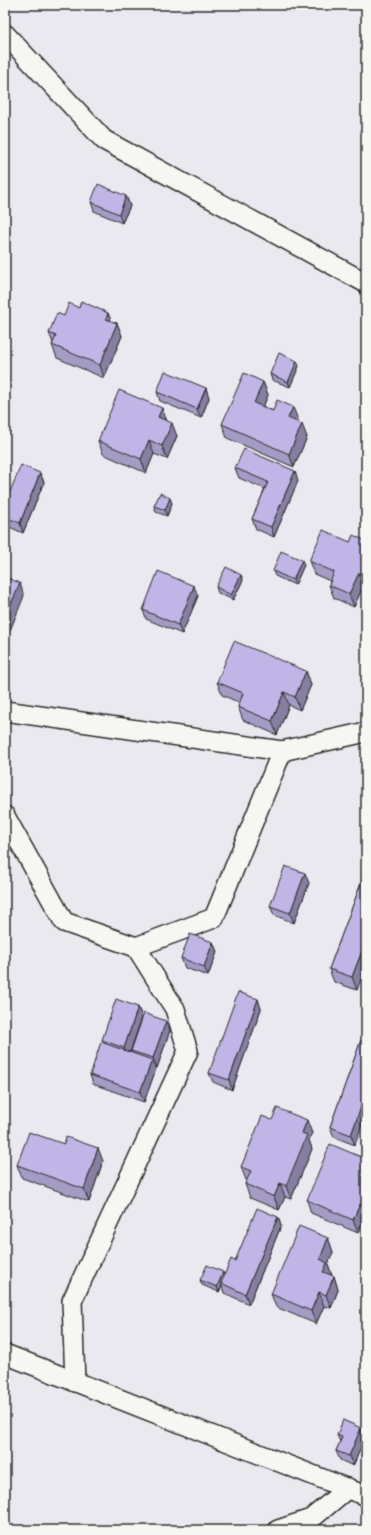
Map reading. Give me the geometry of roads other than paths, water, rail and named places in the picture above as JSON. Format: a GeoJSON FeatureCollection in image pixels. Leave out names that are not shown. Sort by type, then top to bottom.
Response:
{"type":"FeatureCollection","features":[{"type":"Feature","properties":{"kind":"street"},"geometry":{"type":"LineString","coordinates":[[5,34],[104,140],[366,283]]}},
{"type":"Feature","properties":{"kind":"street"},"geometry":{"type":"LineString","coordinates":[[5,711],[282,751],[366,732]]}},
{"type":"Feature","properties":{"kind":"street"},"geometry":{"type":"LineString","coordinates":[[136,947],[214,918],[282,751]]}},
{"type":"Feature","properties":{"kind":"street"},"geometry":{"type":"LineString","coordinates":[[5,816],[64,922],[136,947],[175,1009],[188,1051],[72,1302],[75,1382]]}},
{"type":"Feature","properties":{"kind":"street"},"geometry":{"type":"LineString","coordinates":[[5,1354],[366,1496]]}},
{"type":"Feature","properties":{"kind":"street"},"geometry":{"type":"LineString","coordinates":[[278,1530],[310,1519],[348,1488]]}}]}
